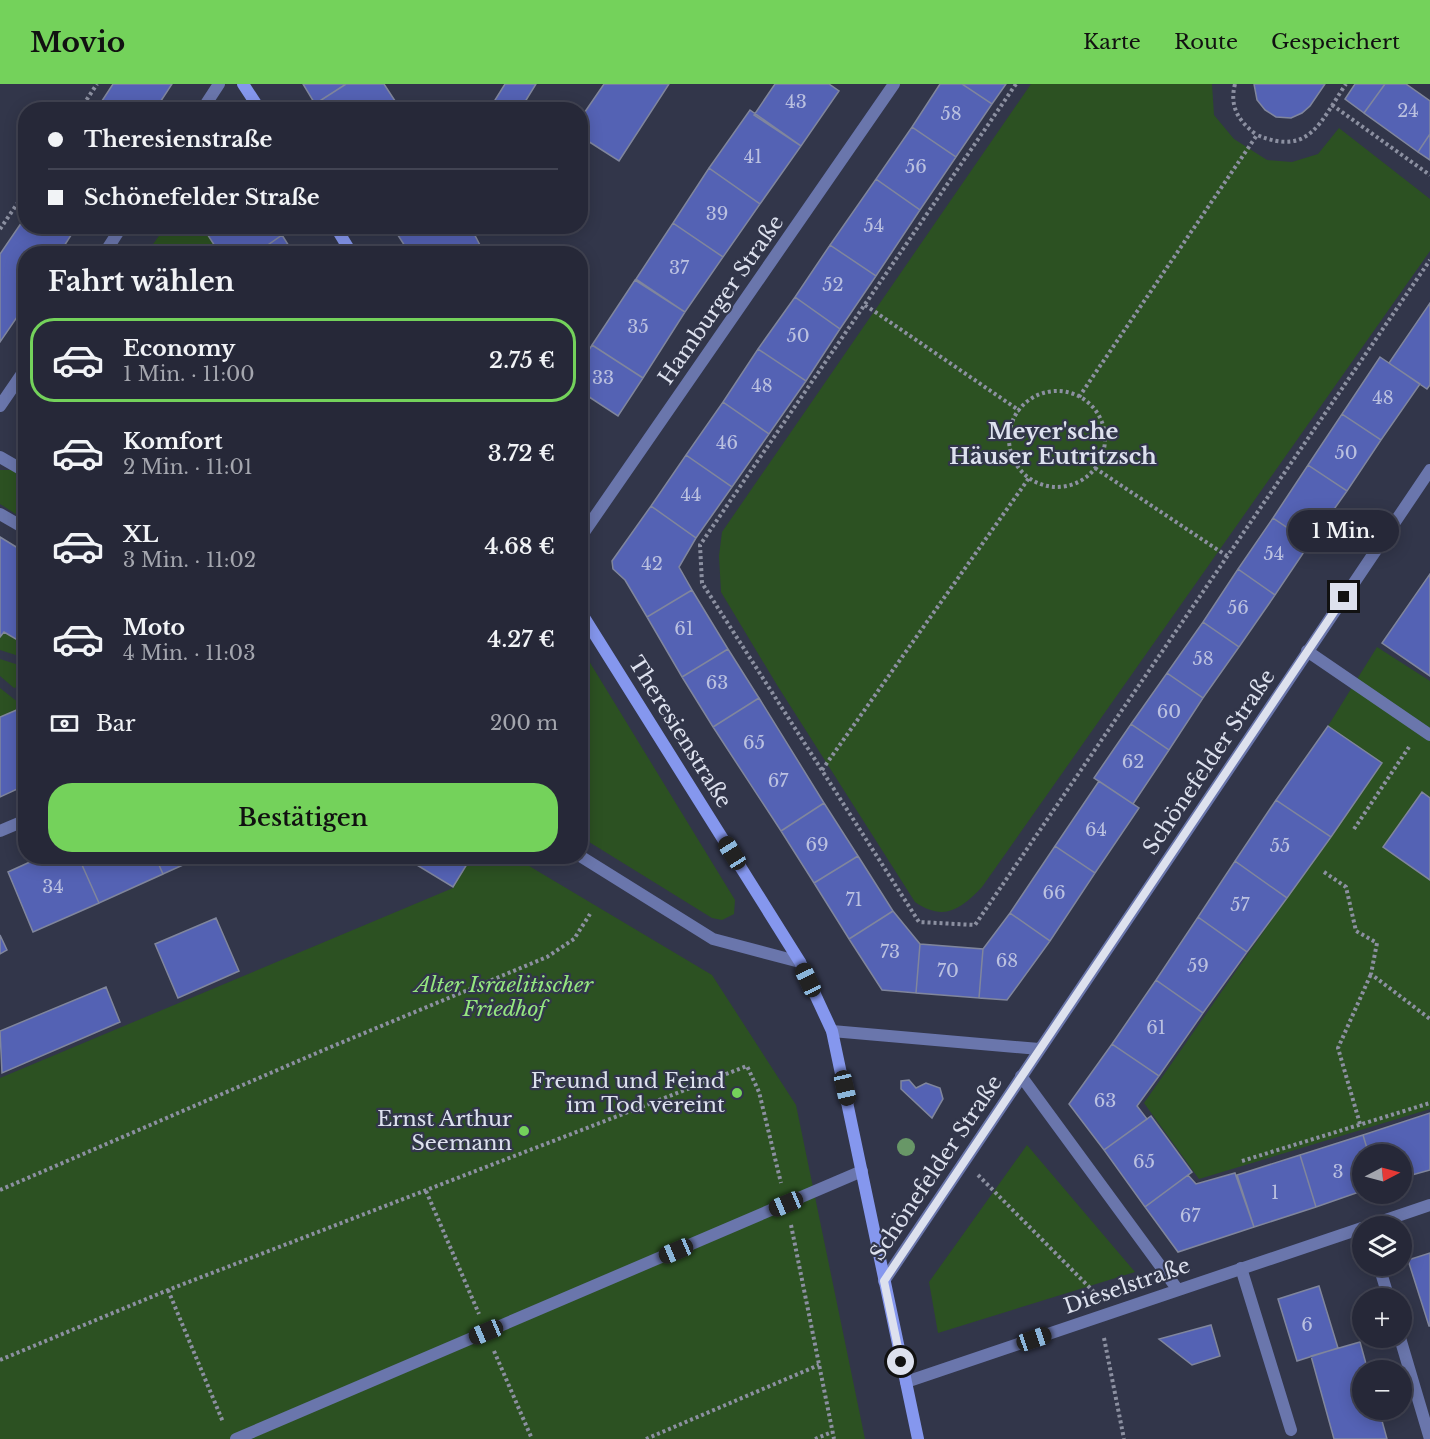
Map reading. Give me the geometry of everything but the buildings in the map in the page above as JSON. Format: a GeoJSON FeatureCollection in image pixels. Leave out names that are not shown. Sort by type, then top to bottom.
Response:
{"type":"FeatureCollection","features":[{"type":"Feature","properties":{"kind":"main road"},"geometry":{"type":"LineString","coordinates":[[243,84],[255,102]]}},
{"type":"Feature","properties":{"kind":"main road","name":"Theresienstraße"},"geometry":{"type":"LineString","coordinates":[[588,624],[800,962],[832,1031],[918,1439]]}},
{"type":"Feature","properties":{"kind":"street"},"geometry":{"type":"LineString","coordinates":[[207,102],[219,84]]}},
{"type":"Feature","properties":{"kind":"street","name":"Hamburger Straße"},"geometry":{"type":"LineString","coordinates":[[588,526],[894,84]]}},
{"type":"Feature","properties":{"kind":"street"},"geometry":{"type":"LineString","coordinates":[[0,406],[18,380]]}},
{"type":"Feature","properties":{"kind":"street"},"geometry":{"type":"LineString","coordinates":[[0,457],[18,467]]}},
{"type":"Feature","properties":{"kind":"street","name":"Schönefelder Straße"},"geometry":{"type":"LineString","coordinates":[[884,1281],[1430,470]]}},
{"type":"Feature","properties":{"kind":"street"},"geometry":{"type":"LineString","coordinates":[[0,514],[18,525]]}},
{"type":"Feature","properties":{"kind":"street"},"geometry":{"type":"LineString","coordinates":[[1307,651],[1426,732]]}},
{"type":"Feature","properties":{"kind":"street"},"geometry":{"type":"LineString","coordinates":[[0,831],[18,823]]}},
{"type":"Feature","properties":{"kind":"street"},"geometry":{"type":"LineString","coordinates":[[588,861],[713,939],[800,962]]}},
{"type":"Feature","properties":{"kind":"street"},"geometry":{"type":"LineString","coordinates":[[832,1031],[1039,1049]]}},
{"type":"Feature","properties":{"kind":"street","name":"Schönefelder Straße"},"geometry":{"type":"LineString","coordinates":[[1021,1076],[1178,1290]]}},
{"type":"Feature","properties":{"kind":"street"},"geometry":{"type":"LineString","coordinates":[[236,1439],[862,1171]]}},
{"type":"Feature","properties":{"kind":"street","name":"Dieselstraße"},"geometry":{"type":"LineString","coordinates":[[1398,1216],[1430,1205]]}},
{"type":"Feature","properties":{"kind":"street","name":"Dieselstraße"},"geometry":{"type":"LineString","coordinates":[[906,1382],[1352,1231]]}},
{"type":"Feature","properties":{"kind":"street"},"geometry":{"type":"LineString","coordinates":[[1241,1268],[1292,1430]]}},
{"type":"Feature","properties":{"kind":"street"},"geometry":{"type":"LineString","coordinates":[[1403,1348],[1430,1439]]}},
{"type":"Feature","properties":{"kind":"path"},"geometry":{"type":"LineString","coordinates":[[85,102],[97,84]]}},
{"type":"Feature","properties":{"kind":"path"},"geometry":{"type":"LineString","coordinates":[[1016,84],[700,545],[702,583],[919,922],[975,925],[1430,260]]}},
{"type":"Feature","properties":{"kind":"path"},"geometry":{"type":"LineString","coordinates":[[1234,84],[1234,108],[1242,124],[1257,135],[1275,143],[1293,143],[1317,127],[1346,84]]}},
{"type":"Feature","properties":{"kind":"path"},"geometry":{"type":"LineString","coordinates":[[1332,105],[1430,175]]}},
{"type":"Feature","properties":{"kind":"path"},"geometry":{"type":"LineString","coordinates":[[1079,397],[1257,135]]}},
{"type":"Feature","properties":{"kind":"path"},"geometry":{"type":"LineString","coordinates":[[0,229],[18,203]]}},
{"type":"Feature","properties":{"kind":"path"},"geometry":{"type":"LineString","coordinates":[[865,305],[1020,411]]}},
{"type":"Feature","properties":{"kind":"path"},"geometry":{"type":"LineString","coordinates":[[1048,392],[1065,392],[1079,397],[1096,411],[1103,427],[1105,440],[1102,456],[1095,468],[1081,482],[1063,487],[1046,486],[1029,478],[1013,459],[1009,442],[1011,424],[1020,411],[1037,396],[1048,392]]}},
{"type":"Feature","properties":{"kind":"path"},"geometry":{"type":"LineString","coordinates":[[1095,468],[1227,556]]}},
{"type":"Feature","properties":{"kind":"path"},"geometry":{"type":"LineString","coordinates":[[822,770],[1029,478]]}},
{"type":"Feature","properties":{"kind":"path"},"geometry":{"type":"LineString","coordinates":[[1354,829],[1426,732]]}},
{"type":"Feature","properties":{"kind":"path"},"geometry":{"type":"LineString","coordinates":[[1324,872],[1346,887],[1356,931],[1377,944],[1371,974],[1338,1048],[1360,1124]]}},
{"type":"Feature","properties":{"kind":"path"},"geometry":{"type":"LineString","coordinates":[[0,1190],[326,1049],[548,957],[574,939],[590,914]]}},
{"type":"Feature","properties":{"kind":"path"},"geometry":{"type":"LineString","coordinates":[[1371,974],[1430,1019]]}},
{"type":"Feature","properties":{"kind":"path"},"geometry":{"type":"LineString","coordinates":[[0,1360],[168,1290],[747,1066],[759,1092],[786,1204],[834,1439]]}},
{"type":"Feature","properties":{"kind":"path"},"geometry":{"type":"LineString","coordinates":[[1242,1161],[1430,1102]]}},
{"type":"Feature","properties":{"kind":"path"},"geometry":{"type":"LineString","coordinates":[[965,1162],[1114,1312]]}},
{"type":"Feature","properties":{"kind":"path"},"geometry":{"type":"LineString","coordinates":[[168,1290],[225,1428]]}},
{"type":"Feature","properties":{"kind":"path"},"geometry":{"type":"LineString","coordinates":[[1100,1317],[1124,1439]]}},
{"type":"Feature","properties":{"kind":"path"},"geometry":{"type":"LineString","coordinates":[[646,1439],[819,1365]]}},
{"type":"Feature","properties":{"kind":"path"},"geometry":{"type":"LineString","coordinates":[[815,1439],[832,1432]]}},
{"type":"Feature","properties":{"kind":"green space"},"geometry":{"type":"Polygon","coordinates":[[[1031,84],[1212,84],[1214,115],[1234,139],[1267,160],[1292,162],[1318,154],[1339,128],[1430,199],[1430,251],[982,887],[959,907],[943,912],[925,908],[915,902],[777,685],[721,592],[719,556],[722,532],[1031,84]]]}},
{"type":"Feature","properties":{"kind":"green space"},"geometry":{"type":"Polygon","coordinates":[[[160,234],[207,234],[215,246],[152,246],[160,234]]]}},
{"type":"Feature","properties":{"kind":"green space"},"geometry":{"type":"Polygon","coordinates":[[[0,470],[13,470],[18,473],[18,516],[0,504],[0,470]]]}},
{"type":"Feature","properties":{"kind":"green space"},"geometry":{"type":"Polygon","coordinates":[[[4,632],[18,641],[18,656],[0,650],[0,637],[4,632]]]}},
{"type":"Feature","properties":{"kind":"green space"},"geometry":{"type":"Polygon","coordinates":[[[1377,647],[1430,681],[1430,1109],[1199,1179],[1144,1103],[1381,763],[1328,726],[1377,647]]]}},
{"type":"Feature","properties":{"kind":"green space"},"geometry":{"type":"Polygon","coordinates":[[[0,659],[18,665],[18,687],[14,688],[0,676],[0,659]]]}},
{"type":"Feature","properties":{"kind":"green space"},"geometry":{"type":"Polygon","coordinates":[[[588,659],[735,900],[734,914],[722,920],[712,918],[588,841],[588,659]]]}},
{"type":"Feature","properties":{"kind":"green space"},"geometry":{"type":"Polygon","coordinates":[[[0,688],[18,702],[18,710],[0,717],[0,688]]]}},
{"type":"Feature","properties":{"kind":"green space","name":"Alter Israelitischer Friedhof"},"geometry":{"type":"Polygon","coordinates":[[[468,864],[526,864],[712,975],[796,1105],[865,1439],[0,1439],[0,1078],[453,888],[468,864]]]}},
{"type":"Feature","properties":{"kind":"green space"},"geometry":{"type":"Polygon","coordinates":[[[1027,1145],[1135,1272],[938,1333],[929,1282],[1027,1145]]]}},
{"type":"Feature","properties":{"kind":"place","name":"Freund und Feind im Tod vereint"},"geometry":{"type":"Point","coordinates":[737,1093]}},
{"type":"Feature","properties":{"kind":"place","name":"Ernst Arthur Seemann"},"geometry":{"type":"Point","coordinates":[524,1131]}},
{"type":"Feature","properties":{"kind":"district","name":"Meyer'sche Häuser Eutritzsch"},"geometry":{"type":"Point","coordinates":[1053,444]}},
{"type":"Feature","properties":{"kind":"route"},"geometry":{"type":"LineString","coordinates":[[901,1362],[884,1281],[1344,597]]}}]}
